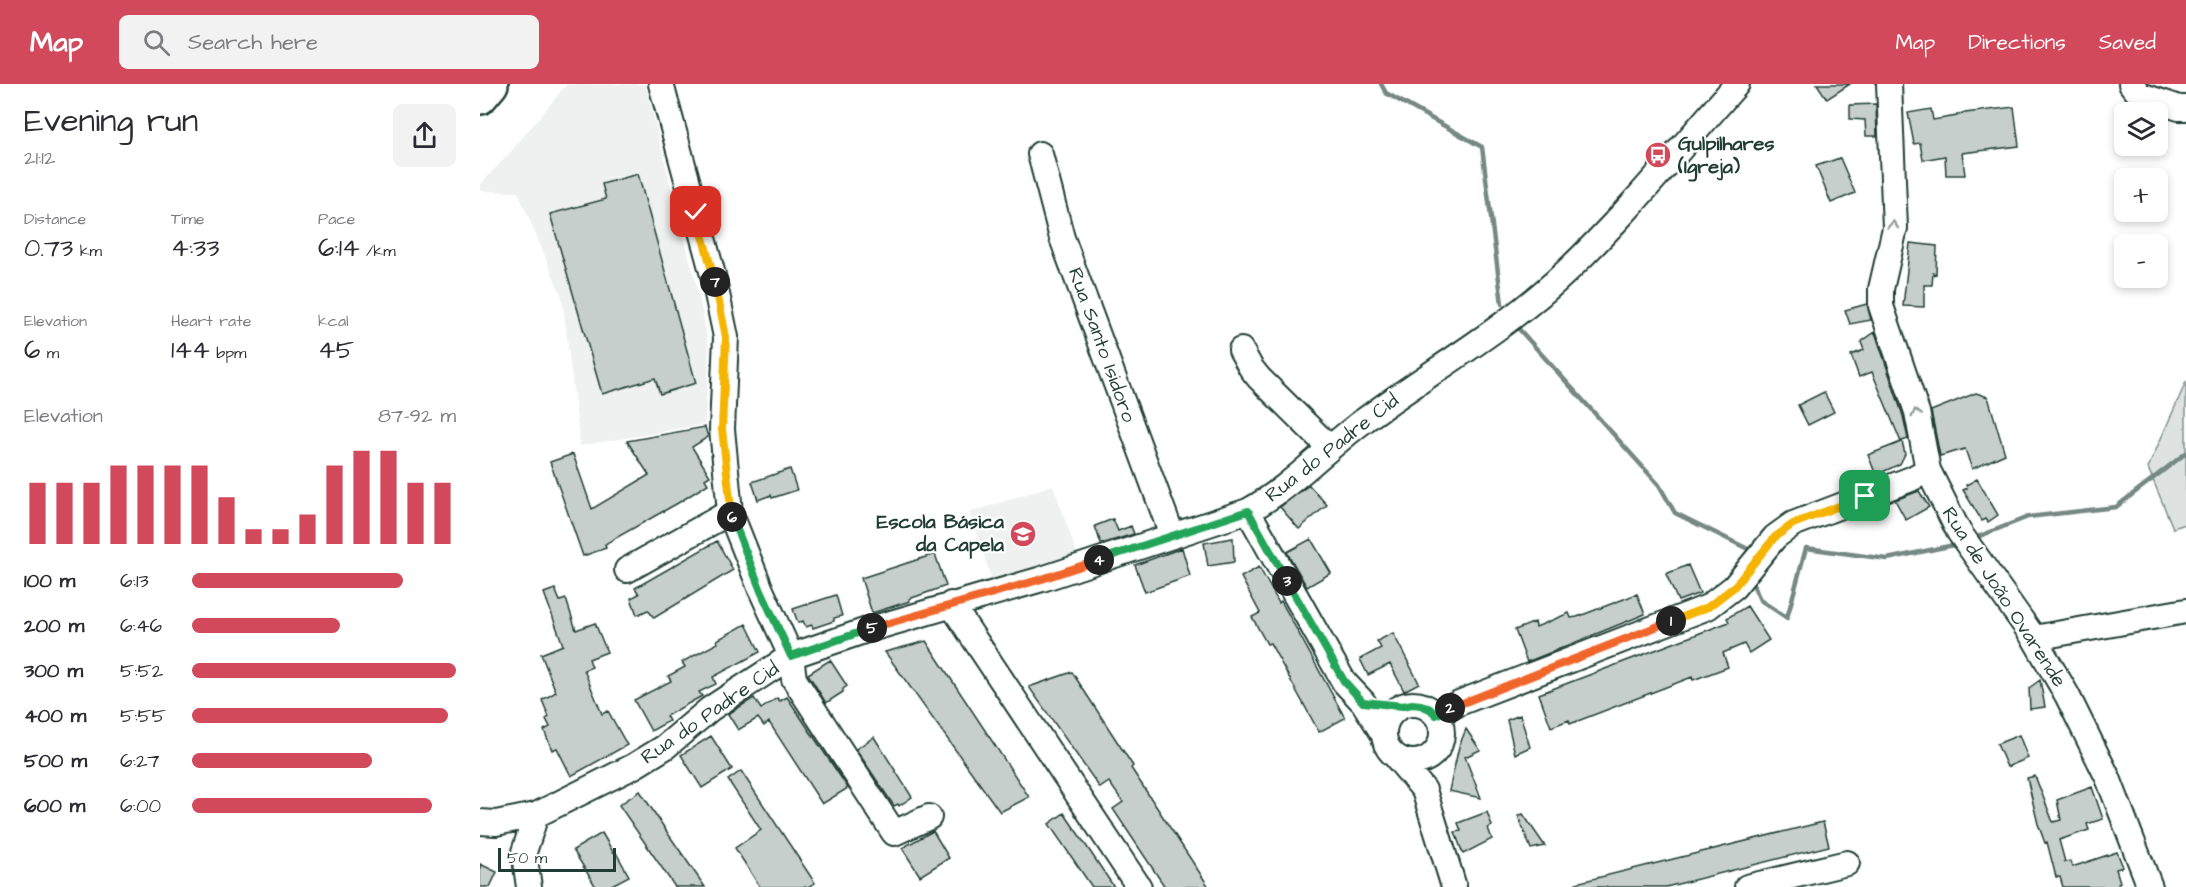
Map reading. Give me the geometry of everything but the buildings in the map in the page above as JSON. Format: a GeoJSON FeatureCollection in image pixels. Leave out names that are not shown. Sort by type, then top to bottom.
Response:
{"type":"FeatureCollection","features":[{"type":"Feature","properties":{"kind":"highway"},"geometry":{"type":"LineString","coordinates":[[480,97],[491,84]]}},
{"type":"Feature","properties":{"kind":"street"},"geometry":{"type":"LineString","coordinates":[[661,84],[714,275],[726,337],[722,429],[730,512],[761,591],[791,656],[794,679],[894,833],[929,817]]}},
{"type":"Feature","properties":{"kind":"street","name":"Rua do Padre Cid"},"geometry":{"type":"LineString","coordinates":[[488,823],[536,815],[634,766],[665,747],[710,709],[791,656],[951,604],[1042,579],[1248,511],[1269,500],[1361,423],[1531,302],[1566,272],[1622,214],[1737,84]]}},
{"type":"Feature","properties":{"kind":"street","name":"Rua de João Ovarende"},"geometry":{"type":"LineString","coordinates":[[1893,84],[1894,228],[1881,289],[1881,306],[1917,412],[1928,470],[1959,532],[2034,638],[2067,695],[2108,778],[2150,887]]}},
{"type":"Feature","properties":{"kind":"street"},"geometry":{"type":"LineString","coordinates":[[2131,84],[2140,95],[2179,108],[2186,108]]}},
{"type":"Feature","properties":{"kind":"street","name":"Rua Santo Isidoro"},"geometry":{"type":"LineString","coordinates":[[1040,153],[1062,238],[1172,535]]}},
{"type":"Feature","properties":{"kind":"street"},"geometry":{"type":"LineString","coordinates":[[1241,350],[1259,378],[1330,448]]}},
{"type":"Feature","properties":{"kind":"street"},"geometry":{"type":"LineString","coordinates":[[1436,715],[1459,703],[1708,607],[1734,587],[1775,537],[1793,524],[1911,479],[1928,470]]}},
{"type":"Feature","properties":{"kind":"street"},"geometry":{"type":"LineString","coordinates":[[1248,511],[1344,681],[1363,702],[1384,735],[1386,744],[1424,790],[1454,887]]}},
{"type":"Feature","properties":{"kind":"street"},"geometry":{"type":"LineString","coordinates":[[627,570],[730,512]]}},
{"type":"Feature","properties":{"kind":"street"},"geometry":{"type":"LineString","coordinates":[[951,604],[1139,887]]}},
{"type":"Feature","properties":{"kind":"street"},"geometry":{"type":"LineString","coordinates":[[2034,638],[2186,611]]}},
{"type":"Feature","properties":{"kind":"street"},"geometry":{"type":"LineString","coordinates":[[1363,702],[1403,706],[1421,705],[1436,715],[1441,723],[1442,741],[1432,756],[1424,790]]}},
{"type":"Feature","properties":{"kind":"street"},"geometry":{"type":"LineString","coordinates":[[1384,735],[1389,717],[1403,706]]}},
{"type":"Feature","properties":{"kind":"street"},"geometry":{"type":"LineString","coordinates":[[1397,758],[1415,763],[1432,756]]}},
{"type":"Feature","properties":{"kind":"street"},"geometry":{"type":"LineString","coordinates":[[530,887],[524,852],[536,815]]}},
{"type":"Feature","properties":{"kind":"street"},"geometry":{"type":"LineString","coordinates":[[488,823],[524,852]]}},
{"type":"Feature","properties":{"kind":"street"},"geometry":{"type":"LineString","coordinates":[[1748,887],[1847,863]]}},
{"type":"Feature","properties":{"kind":"shaded area"},"geometry":{"type":"Polygon","coordinates":[[[567,84],[645,84],[699,296],[709,348],[705,424],[580,446],[562,297],[518,192],[480,191],[480,185],[567,84]]]}},
{"type":"Feature","properties":{"kind":"shaded area"},"geometry":{"type":"Polygon","coordinates":[[[2186,382],[2186,524],[2173,528],[2148,468],[2186,382]]]}},
{"type":"Feature","properties":{"kind":"shaded area","name":"Escola Básica da Capela"},"geometry":{"type":"Polygon","coordinates":[[[1053,485],[1077,554],[992,579],[969,513],[1053,485]]]}},
{"type":"Feature","properties":{"kind":"waterway"},"geometry":{"type":"LineString","coordinates":[[1381,84],[1386,93],[1482,147],[1502,304]]}},
{"type":"Feature","properties":{"kind":"waterway"},"geometry":{"type":"LineString","coordinates":[[1518,328],[1659,485],[1675,513],[1750,550]]}},
{"type":"Feature","properties":{"kind":"waterway"},"geometry":{"type":"LineString","coordinates":[[1975,538],[2028,517],[2116,507],[2186,453]]}},
{"type":"Feature","properties":{"kind":"waterway"},"geometry":{"type":"LineString","coordinates":[[1753,584],[1760,600],[1787,618],[1806,548],[1887,559],[1954,545]]}},
{"type":"Feature","properties":{"kind":"place","name":"Gulpilhares (Igreja)"},"geometry":{"type":"Point","coordinates":[1658,155]}},
{"type":"Feature","properties":{"kind":"place","name":"Escola Básica da Capela"},"geometry":{"type":"Point","coordinates":[1023,534]}},
{"type":"Feature","properties":{"kind":"route"},"geometry":{"type":"LineString","coordinates":[[696,212],[714,275],[726,337],[722,429],[730,512],[761,591],[791,656],[951,604],[1042,579],[1248,511],[1344,681],[1363,702],[1403,706],[1421,705],[1436,715],[1459,703],[1708,607],[1734,587],[1775,537],[1793,524],[1865,496]]}}]}
